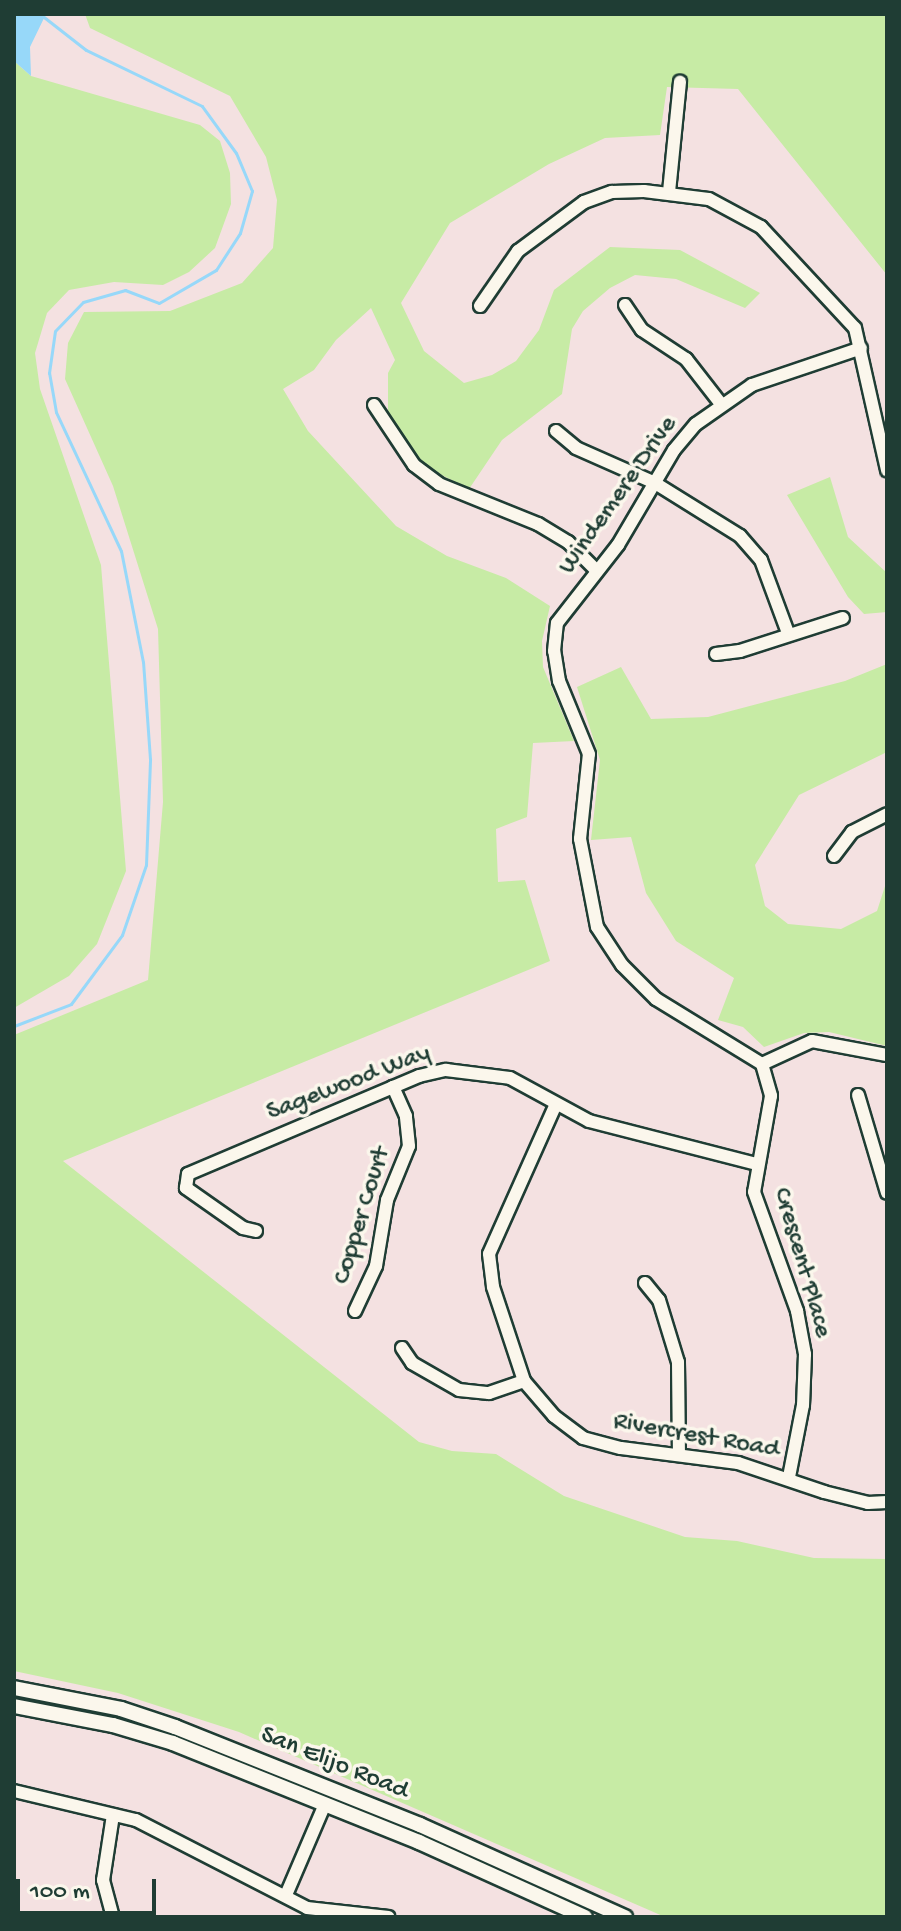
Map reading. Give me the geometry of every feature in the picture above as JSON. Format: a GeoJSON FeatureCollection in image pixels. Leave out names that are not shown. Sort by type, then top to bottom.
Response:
{"type":"FeatureCollection","features":[{"type":"Feature","properties":{"kind":"main road","name":"San Elijo Road"},"geometry":{"type":"LineString","coordinates":[[14,1688],[121,1709],[175,1727],[420,1825],[625,1917]]}},
{"type":"Feature","properties":{"kind":"main road","name":"San Elijo Road"},"geometry":{"type":"LineString","coordinates":[[14,1706],[113,1725],[173,1743],[325,1804],[585,1917]]}},
{"type":"Feature","properties":{"kind":"street"},"geometry":{"type":"LineString","coordinates":[[669,192],[680,82]]}},
{"type":"Feature","properties":{"kind":"street"},"geometry":{"type":"LineString","coordinates":[[480,306],[518,251],[584,202],[612,192],[669,192],[709,199],[761,227],[846,315],[861,348],[887,470]]}},
{"type":"Feature","properties":{"kind":"street"},"geometry":{"type":"LineString","coordinates":[[625,305],[642,330],[686,359],[721,404]]}},
{"type":"Feature","properties":{"kind":"street","name":"Windemere Drive"},"geometry":{"type":"LineString","coordinates":[[762,1064],[656,999],[622,965],[597,927],[580,839],[589,754],[559,681],[554,651],[557,623],[597,571],[674,450],[721,404],[790,370],[861,348]]}},
{"type":"Feature","properties":{"kind":"street"},"geometry":{"type":"LineString","coordinates":[[374,405],[414,465],[439,484],[538,524],[568,542],[597,571]]}},
{"type":"Feature","properties":{"kind":"street"},"geometry":{"type":"LineString","coordinates":[[556,431],[576,448],[655,483],[740,536],[761,560],[788,633]]}},
{"type":"Feature","properties":{"kind":"street"},"geometry":{"type":"LineString","coordinates":[[716,654],[740,651],[788,633],[843,618]]}},
{"type":"Feature","properties":{"kind":"street"},"geometry":{"type":"LineString","coordinates":[[834,856],[852,832],[887,814]]}},
{"type":"Feature","properties":{"kind":"street"},"geometry":{"type":"LineString","coordinates":[[762,1064],[812,1041],[887,1055]]}},
{"type":"Feature","properties":{"kind":"street","name":"Crescent Place"},"geometry":{"type":"LineString","coordinates":[[762,1064],[771,1096],[768,1133],[757,1164],[754,1192],[797,1311],[805,1354],[803,1405],[789,1477]]}},
{"type":"Feature","properties":{"kind":"street","name":"Sagewood Way"},"geometry":{"type":"LineString","coordinates":[[256,1231],[243,1228],[186,1188],[188,1174],[393,1087],[446,1070],[478,1070],[510,1078],[589,1121],[757,1164]]}},
{"type":"Feature","properties":{"kind":"street","name":"Copper Court"},"geometry":{"type":"LineString","coordinates":[[355,1311],[376,1266],[387,1200],[409,1146],[406,1116],[393,1087]]}},
{"type":"Feature","properties":{"kind":"street"},"geometry":{"type":"LineString","coordinates":[[858,1095],[887,1193]]}},
{"type":"Feature","properties":{"kind":"street","name":"Rivercrest Road"},"geometry":{"type":"LineString","coordinates":[[556,1104],[489,1254],[493,1287],[524,1381],[554,1416],[583,1438],[621,1448],[679,1452],[789,1477],[824,1492],[868,1503],[887,1502]]}},
{"type":"Feature","properties":{"kind":"street"},"geometry":{"type":"LineString","coordinates":[[645,1283],[659,1300],[678,1362],[679,1452]]}},
{"type":"Feature","properties":{"kind":"street"},"geometry":{"type":"LineString","coordinates":[[402,1348],[412,1363],[459,1390],[489,1393],[524,1381]]}},
{"type":"Feature","properties":{"kind":"street"},"geometry":{"type":"LineString","coordinates":[[14,1791],[136,1820],[307,1908],[389,1917]]}},
{"type":"Feature","properties":{"kind":"street"},"geometry":{"type":"LineString","coordinates":[[286,1895],[325,1804]]}},
{"type":"Feature","properties":{"kind":"street"},"geometry":{"type":"LineString","coordinates":[[113,1815],[103,1880],[113,1917]]}},
{"type":"Feature","properties":{"kind":"green space"},"geometry":{"type":"Polygon","coordinates":[[[85,14],[887,14],[887,275],[738,89],[667,87],[660,135],[605,138],[549,164],[450,223],[401,303],[424,351],[464,383],[492,375],[516,361],[539,330],[554,290],[610,247],[680,250],[760,293],[745,308],[676,279],[635,275],[610,288],[583,311],[572,329],[562,394],[502,440],[469,489],[424,466],[388,416],[388,373],[395,360],[371,308],[336,340],[314,370],[283,389],[308,431],[396,526],[447,556],[506,578],[550,606],[542,641],[543,667],[574,741],[533,743],[527,817],[496,829],[498,882],[525,880],[550,961],[63,1161],[419,1442],[452,1451],[496,1454],[564,1496],[685,1537],[737,1541],[814,1558],[887,1559],[887,1917],[665,1917],[239,1732],[118,1693],[14,1671],[14,1035],[148,980],[163,802],[158,629],[113,486],[65,379],[68,343],[84,312],[170,311],[242,283],[273,248],[277,200],[266,157],[230,96],[90,28],[85,14]]]}},
{"type":"Feature","properties":{"kind":"green space"},"geometry":{"type":"Polygon","coordinates":[[[14,61],[31,76],[200,125],[220,141],[230,173],[231,204],[215,248],[189,272],[163,285],[114,282],[69,290],[47,313],[35,353],[40,389],[101,565],[126,871],[97,944],[69,976],[14,1008],[14,61]]]}},
{"type":"Feature","properties":{"kind":"green space"},"geometry":{"type":"Polygon","coordinates":[[[830,477],[848,537],[887,573],[887,612],[864,614],[848,597],[787,495],[830,477]]]}},
{"type":"Feature","properties":{"kind":"green space"},"geometry":{"type":"Polygon","coordinates":[[[887,664],[887,752],[799,795],[755,865],[765,906],[788,924],[841,929],[877,911],[887,880],[887,1046],[829,1032],[804,1033],[764,1047],[743,1027],[718,1020],[734,978],[676,941],[646,893],[631,837],[591,840],[600,760],[577,687],[621,667],[651,719],[708,717],[845,681],[887,664]]]}},
{"type":"Feature","properties":{"kind":"water"},"geometry":{"type":"Polygon","coordinates":[[[14,14],[46,14],[30,47],[31,76],[14,61],[14,14]]]}},
{"type":"Feature","properties":{"kind":"waterway"},"geometry":{"type":"LineString","coordinates":[[14,1026],[71,1004],[122,935],[146,865],[150,759],[143,662],[121,551],[56,412],[49,373],[55,331],[83,302],[125,290],[159,303],[216,270],[240,233],[252,191],[236,153],[202,106],[86,50],[40,14]]}}]}
